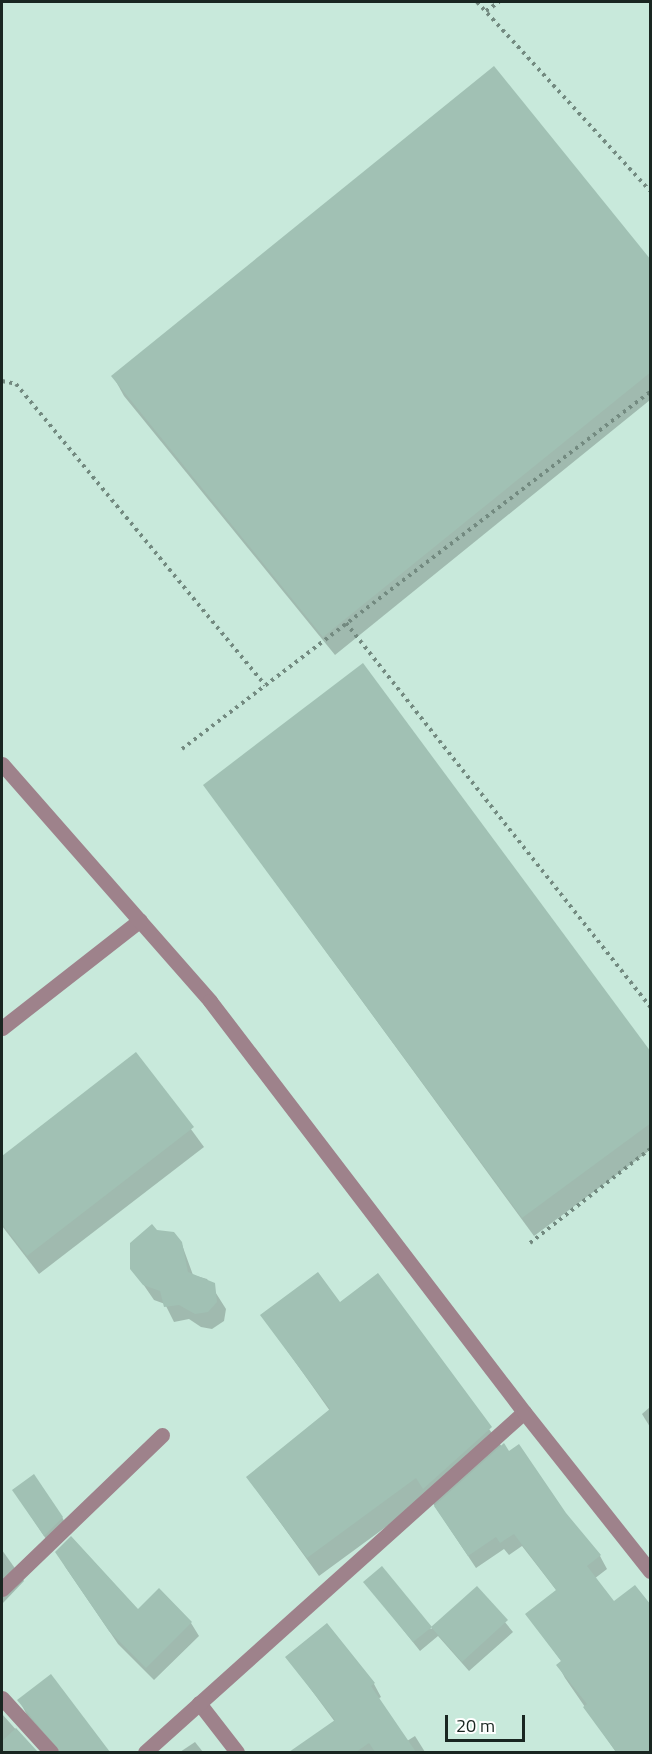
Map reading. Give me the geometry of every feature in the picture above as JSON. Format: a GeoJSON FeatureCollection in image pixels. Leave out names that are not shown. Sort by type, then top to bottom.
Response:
{"type":"FeatureCollection","features":[{"type":"Feature","properties":{"kind":"street"},"geometry":{"type":"LineString","coordinates":[[2,764],[210,1001],[524,1412],[651,1571]]}},
{"type":"Feature","properties":{"kind":"street"},"geometry":{"type":"LineString","coordinates":[[2,1028],[140,920]]}},
{"type":"Feature","properties":{"kind":"street"},"geometry":{"type":"LineString","coordinates":[[146,1752],[524,1412]]}},
{"type":"Feature","properties":{"kind":"street"},"geometry":{"type":"LineString","coordinates":[[2,1589],[162,1435]]}},
{"type":"Feature","properties":{"kind":"street"},"geometry":{"type":"LineString","coordinates":[[2,1698],[51,1752]]}},
{"type":"Feature","properties":{"kind":"street"},"geometry":{"type":"LineString","coordinates":[[199,1703],[237,1752]]}},
{"type":"Feature","properties":{"kind":"path"},"geometry":{"type":"LineString","coordinates":[[477,2],[651,190]]}},
{"type":"Feature","properties":{"kind":"path"},"geometry":{"type":"LineString","coordinates":[[486,11],[499,2]]}},
{"type":"Feature","properties":{"kind":"path"},"geometry":{"type":"LineString","coordinates":[[2,381],[16,384],[265,685]]}},
{"type":"Feature","properties":{"kind":"path"},"geometry":{"type":"LineString","coordinates":[[182,749],[651,392]]}},
{"type":"Feature","properties":{"kind":"path"},"geometry":{"type":"LineString","coordinates":[[346,623],[651,1007]]}},
{"type":"Feature","properties":{"kind":"path"},"geometry":{"type":"LineString","coordinates":[[530,1243],[651,1149]]}},
{"type":"Feature","properties":{"kind":"building"},"geometry":{"type":"Polygon","coordinates":[[[494,66],[651,260],[651,372],[323,637],[111,376],[494,66]]]}},
{"type":"Feature","properties":{"kind":"building"},"geometry":{"type":"Polygon","coordinates":[[[363,663],[651,1052],[651,1123],[522,1218],[203,785],[363,663]]]}},
{"type":"Feature","properties":{"kind":"building"},"geometry":{"type":"Polygon","coordinates":[[[136,1052],[194,1127],[27,1256],[2,1224],[2,1156],[136,1052]]]}},
{"type":"Feature","properties":{"kind":"building"},"geometry":{"type":"Polygon","coordinates":[[[152,1224],[157,1230],[174,1232],[182,1242],[188,1272],[215,1283],[217,1302],[208,1312],[195,1314],[179,1305],[164,1307],[160,1291],[143,1285],[130,1269],[130,1243],[152,1224]]]}},
{"type":"Feature","properties":{"kind":"building"},"geometry":{"type":"Polygon","coordinates":[[[318,1272],[340,1302],[378,1273],[492,1427],[423,1489],[416,1478],[307,1558],[246,1477],[330,1409],[260,1315],[318,1272]]]}},
{"type":"Feature","properties":{"kind":"building"},"geometry":{"type":"Polygon","coordinates":[[[504,1443],[509,1451],[519,1444],[566,1513],[601,1555],[587,1566],[614,1601],[635,1585],[651,1605],[651,1752],[616,1752],[583,1707],[587,1704],[556,1665],[561,1661],[525,1614],[556,1590],[514,1534],[500,1543],[496,1537],[468,1556],[434,1506],[504,1443]]]}},
{"type":"Feature","properties":{"kind":"building"},"geometry":{"type":"Polygon","coordinates":[[[34,1474],[63,1517],[44,1536],[12,1490],[34,1474]]]}},
{"type":"Feature","properties":{"kind":"building"},"geometry":{"type":"Polygon","coordinates":[[[71,1536],[138,1609],[159,1588],[192,1622],[146,1668],[109,1631],[55,1552],[71,1536]]]}},
{"type":"Feature","properties":{"kind":"building"},"geometry":{"type":"Polygon","coordinates":[[[382,1566],[432,1627],[413,1642],[363,1582],[382,1566]]]}},
{"type":"Feature","properties":{"kind":"building"},"geometry":{"type":"Polygon","coordinates":[[[477,1586],[508,1620],[462,1662],[431,1627],[477,1586]]]}},
{"type":"Feature","properties":{"kind":"building"},"geometry":{"type":"Polygon","coordinates":[[[327,1623],[375,1683],[371,1686],[416,1752],[375,1752],[369,1743],[356,1752],[289,1752],[335,1720],[285,1657],[327,1623]]]}},
{"type":"Feature","properties":{"kind":"building"},"geometry":{"type":"Polygon","coordinates":[[[51,1674],[110,1752],[60,1752],[17,1700],[51,1674]]]}},
{"type":"Feature","properties":{"kind":"building"},"geometry":{"type":"Polygon","coordinates":[[[16,1728],[38,1752],[2,1752],[2,1741],[16,1728]]]}}]}
